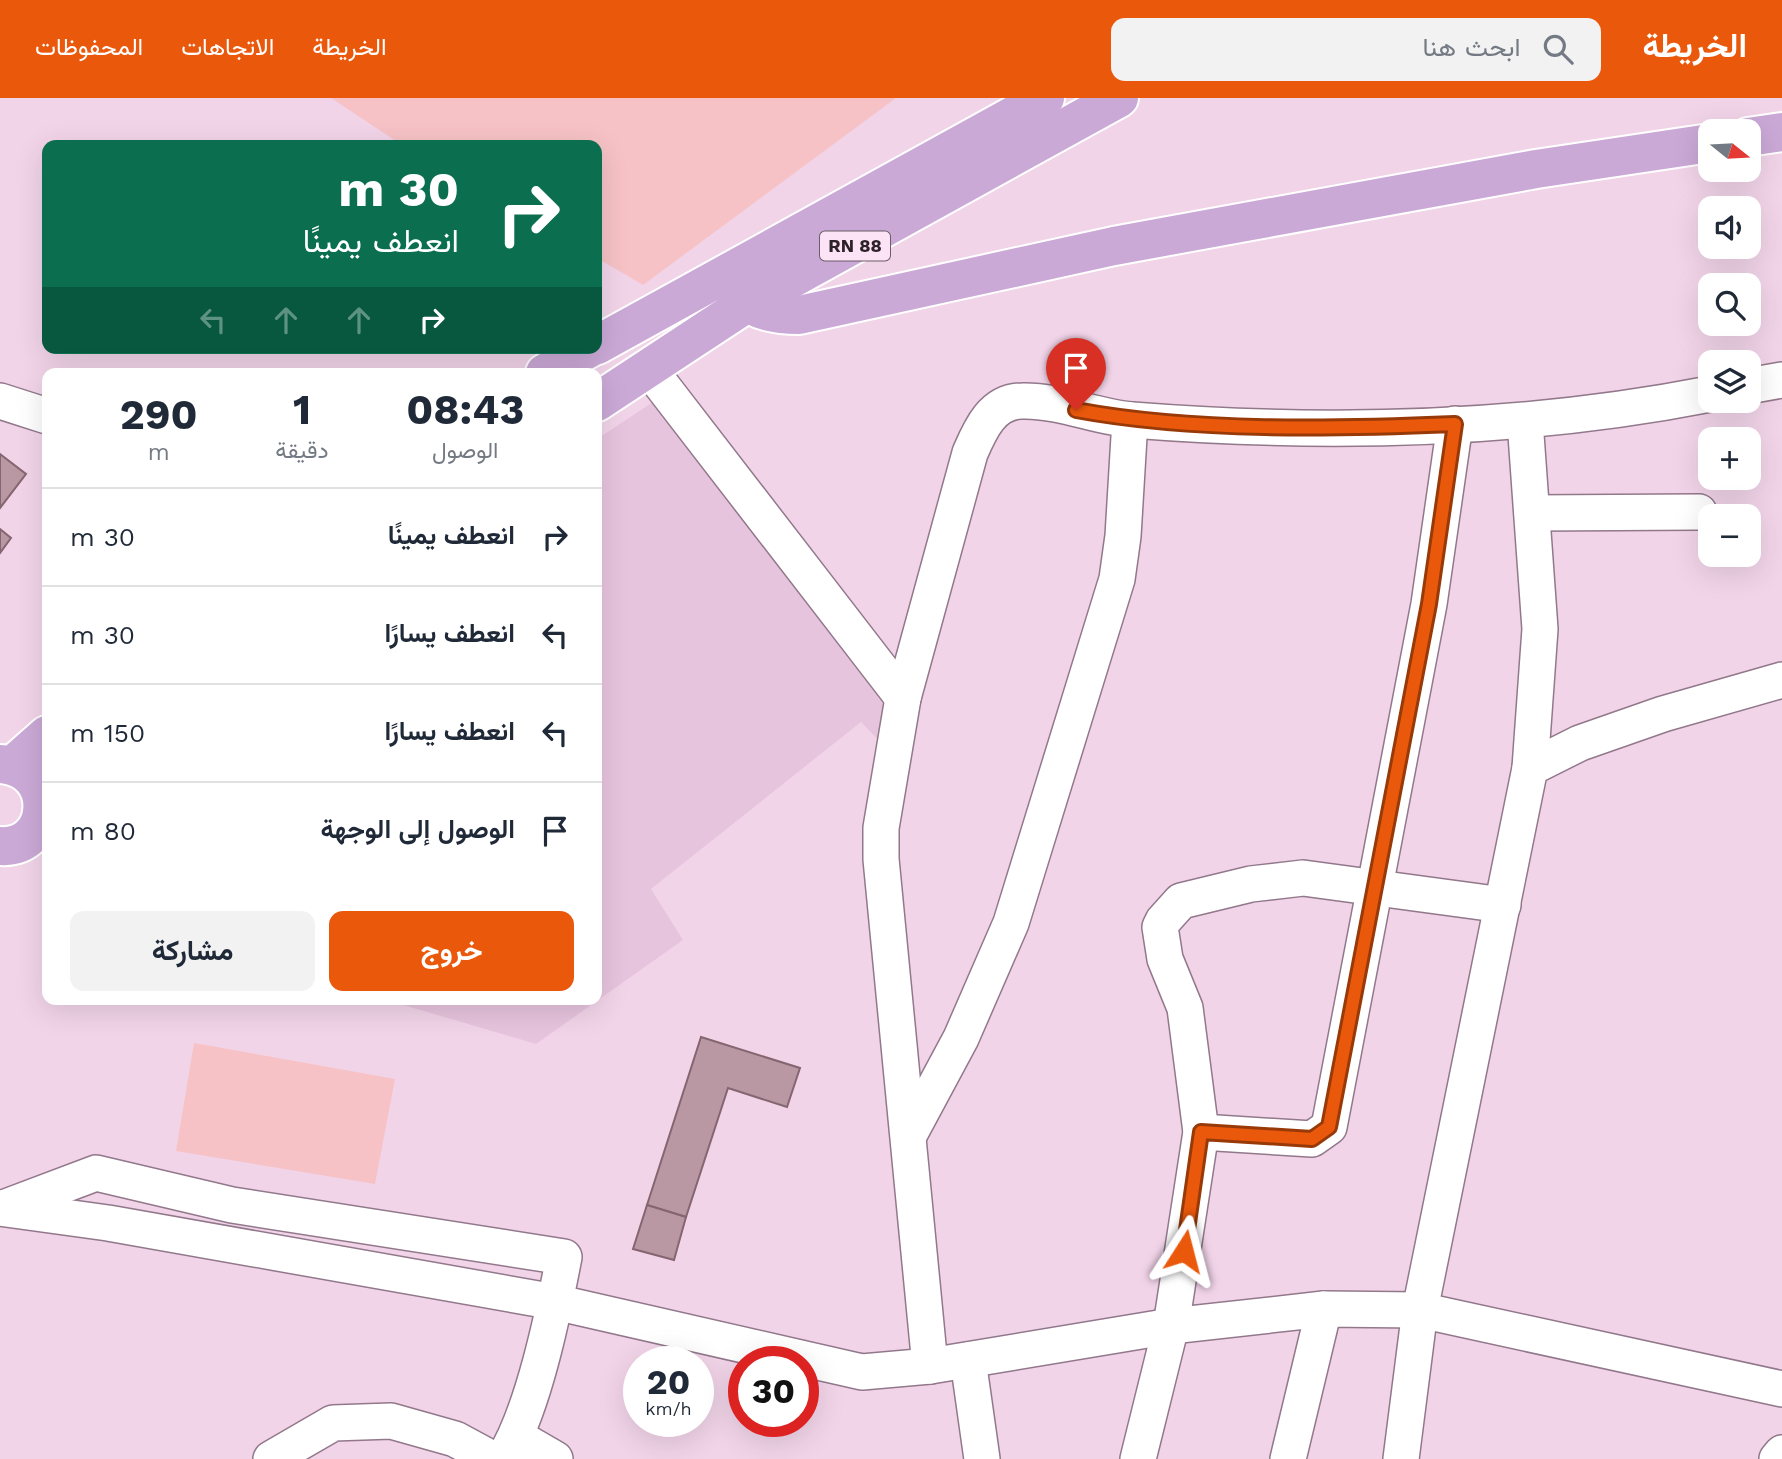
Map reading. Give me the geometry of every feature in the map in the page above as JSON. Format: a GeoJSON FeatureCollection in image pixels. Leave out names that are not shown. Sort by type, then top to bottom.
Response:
{"type":"FeatureCollection","features":[{"type":"Feature","properties":{"kind":"main road","name":"RN 88"},"geometry":{"type":"LineString","coordinates":[[602,399],[650,370],[734,291],[1045,98]]}},
{"type":"Feature","properties":{"kind":"main road","name":"RN 88"},"geometry":{"type":"LineString","coordinates":[[602,343],[734,291],[1119,98]]}},
{"type":"Feature","properties":{"kind":"main road"},"geometry":{"type":"LineString","coordinates":[[1761,135],[1782,132]]}},
{"type":"Feature","properties":{"kind":"main road"},"geometry":{"type":"LineString","coordinates":[[734,291],[777,315],[825,311],[1114,246],[1536,169],[1698,145]]}},
{"type":"Feature","properties":{"kind":"main road"},"geometry":{"type":"LineString","coordinates":[[554,368],[579,354]]}},
{"type":"Feature","properties":{"kind":"main road"},"geometry":{"type":"LineString","coordinates":[[42,739],[6,764],[33,777],[42,797]]}},
{"type":"Feature","properties":{"kind":"main road"},"geometry":{"type":"LineString","coordinates":[[7,850],[39,824],[42,817]]}},
{"type":"Feature","properties":{"kind":"street"},"geometry":{"type":"LineString","coordinates":[[650,370],[904,698]]}},
{"type":"Feature","properties":{"kind":"street"},"geometry":{"type":"LineString","coordinates":[[1761,384],[1782,380]]}},
{"type":"Feature","properties":{"kind":"street"},"geometry":{"type":"LineString","coordinates":[[930,1366],[881,859],[881,828],[904,698],[970,453],[982,424],[1001,407],[1021,400],[1130,420],[1367,428],[1525,421],[1644,407],[1698,396]]}},
{"type":"Feature","properties":{"kind":"street"},"geometry":{"type":"LineString","coordinates":[[0,401],[42,414]]}},
{"type":"Feature","properties":{"kind":"street"},"geometry":{"type":"LineString","coordinates":[[909,1135],[961,1038],[1016,910],[1117,579],[1124,524],[1130,420]]}},
{"type":"Feature","properties":{"kind":"street"},"geometry":{"type":"LineString","coordinates":[[1401,1459],[1420,1310],[1530,768],[1540,629],[1525,421]]}},
{"type":"Feature","properties":{"kind":"street"},"geometry":{"type":"LineString","coordinates":[[1201,1132],[1312,1139],[1329,1127],[1429,604],[1455,424]]}},
{"type":"Feature","properties":{"kind":"street"},"geometry":{"type":"LineString","coordinates":[[1532,513],[1698,512]]}},
{"type":"Feature","properties":{"kind":"street"},"geometry":{"type":"LineString","coordinates":[[1530,768],[1580,743],[1663,714],[1782,680]]}},
{"type":"Feature","properties":{"kind":"street"},"geometry":{"type":"LineString","coordinates":[[1138,1459],[1171,1326],[1201,1132],[1185,1008],[1166,959],[1160,927],[1163,921],[1181,901],[1251,884],[1303,878],[1503,905]]}},
{"type":"Feature","properties":{"kind":"street"},"geometry":{"type":"LineString","coordinates":[[1,1208],[96,1172],[232,1205],[564,1257],[555,1302],[504,1452]]}},
{"type":"Feature","properties":{"kind":"street"},"geometry":{"type":"LineString","coordinates":[[1,1208],[108,1223],[555,1302],[862,1372],[930,1366],[1171,1326],[1324,1310],[1420,1310],[1782,1389]]}},
{"type":"Feature","properties":{"kind":"street"},"geometry":{"type":"LineString","coordinates":[[1288,1459],[1324,1310]]}},
{"type":"Feature","properties":{"kind":"street"},"geometry":{"type":"LineString","coordinates":[[968,1360],[982,1459]]}},
{"type":"Feature","properties":{"kind":"street"},"geometry":{"type":"LineString","coordinates":[[271,1459],[333,1423],[391,1421],[504,1452],[555,1459]]}},
{"type":"Feature","properties":{"kind":"street"},"geometry":{"type":"LineString","coordinates":[[1777,1459],[1782,1454]]}},
{"type":"Feature","properties":{"kind":"shaded area"},"geometry":{"type":"Polygon","coordinates":[[[331,98],[896,98],[643,285],[602,261],[602,140],[394,140],[331,98]]]}},
{"type":"Feature","properties":{"kind":"shaded area"},"geometry":{"type":"Polygon","coordinates":[[[656,400],[893,706],[883,745],[861,722],[651,889],[683,940],[602,997],[602,436],[656,400]]]}},
{"type":"Feature","properties":{"kind":"shaded area"},"geometry":{"type":"Polygon","coordinates":[[[403,1005],[591,1005],[536,1044],[403,1005]]]}},
{"type":"Feature","properties":{"kind":"shaded area"},"geometry":{"type":"Polygon","coordinates":[[[194,1043],[395,1079],[375,1184],[176,1151],[194,1043]]]}},
{"type":"Feature","properties":{"kind":"building"},"geometry":{"type":"Polygon","coordinates":[[[0,454],[26,474],[0,508],[0,454]]]}},
{"type":"Feature","properties":{"kind":"building"},"geometry":{"type":"Polygon","coordinates":[[[0,529],[11,538],[0,553],[0,529]]]}},
{"type":"Feature","properties":{"kind":"building"},"geometry":{"type":"Polygon","coordinates":[[[701,1037],[800,1068],[787,1107],[728,1088],[686,1217],[647,1205],[701,1037]]]}},
{"type":"Feature","properties":{"kind":"building"},"geometry":{"type":"Polygon","coordinates":[[[647,1205],[686,1217],[674,1260],[633,1249],[647,1205]]]}},
{"type":"Feature","properties":{"kind":"route"},"geometry":{"type":"LineString","coordinates":[[1076,410],[1130,420],[1153,421],[1367,428],[1455,424],[1429,604],[1329,1127],[1312,1139],[1201,1132],[1184,1251]]}}]}
